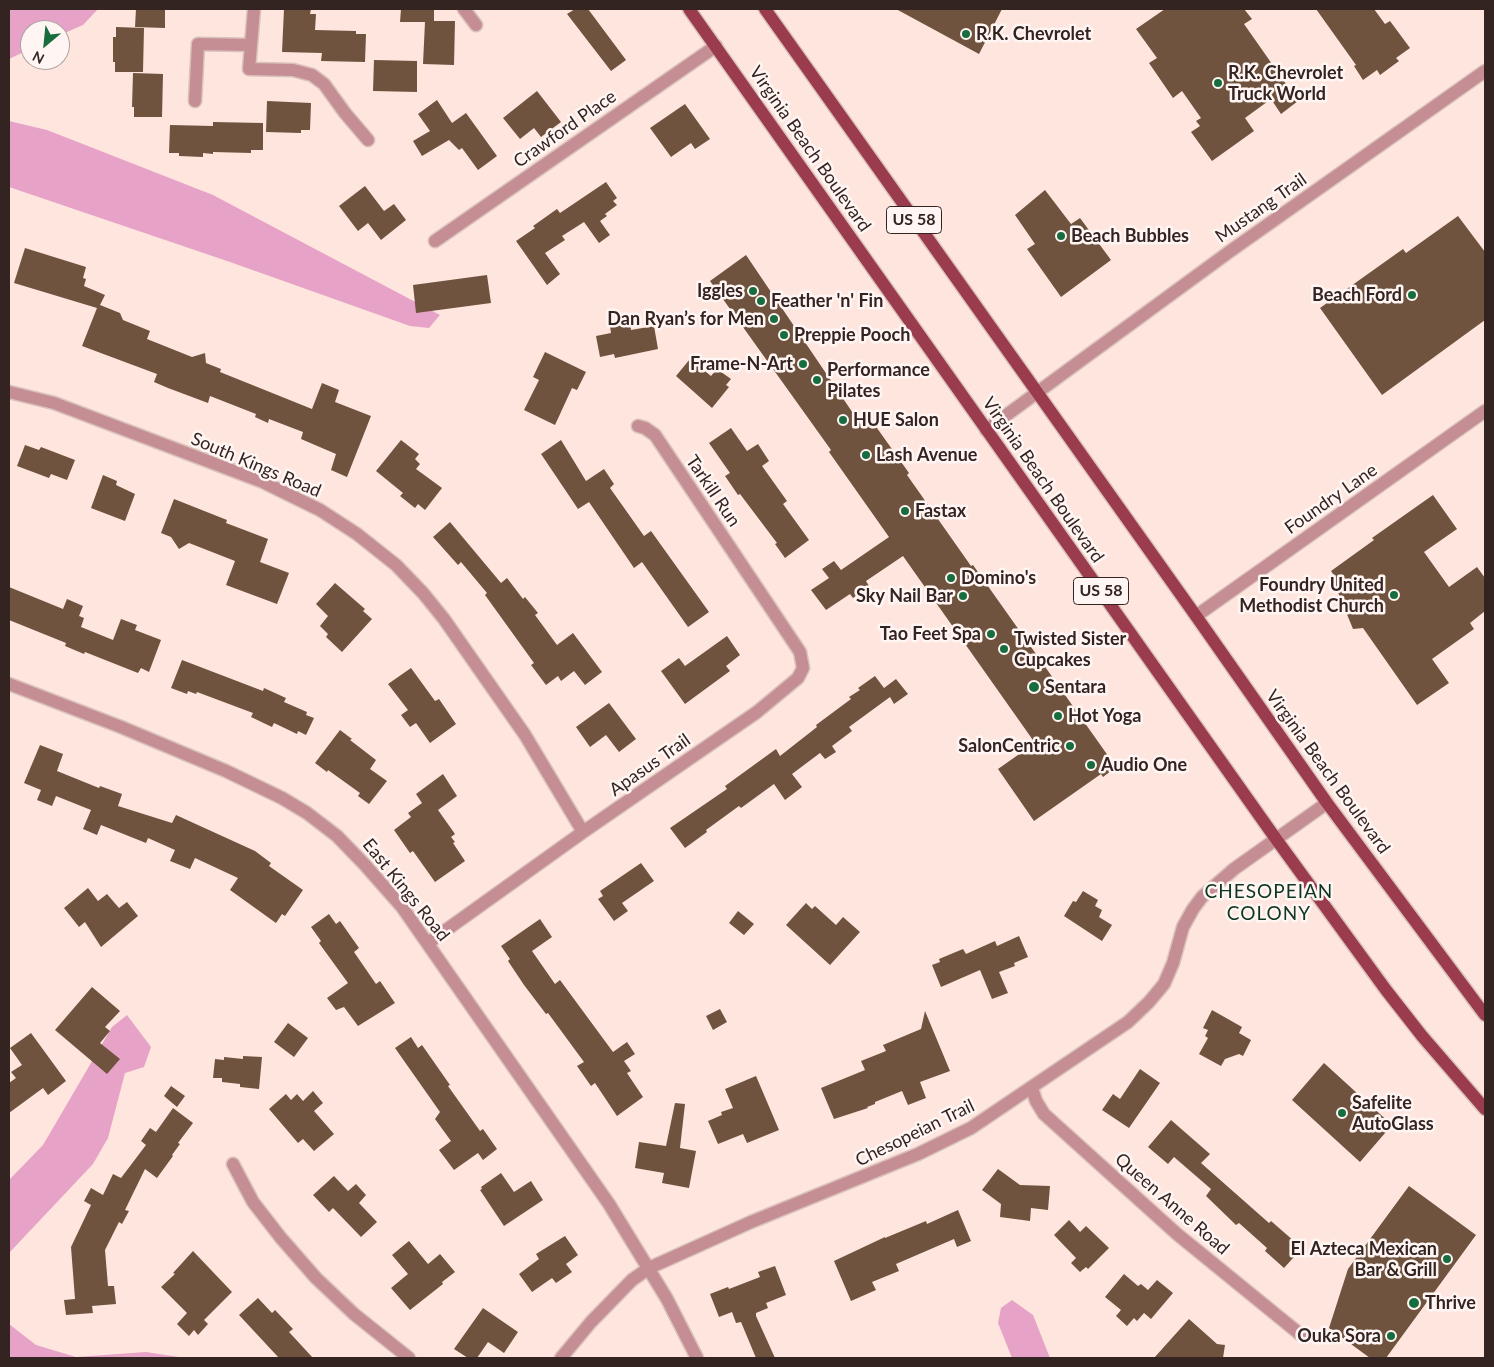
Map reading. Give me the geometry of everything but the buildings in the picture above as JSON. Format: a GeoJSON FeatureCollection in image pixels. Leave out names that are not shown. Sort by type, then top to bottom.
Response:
{"type":"FeatureCollection","features":[{"type":"Feature","properties":{"kind":"main road","name":"Virginia Beach Boulevard"},"geometry":{"type":"LineString","coordinates":[[688,9],[1276,839],[1386,990],[1422,1036],[1485,1109]]}},
{"type":"Feature","properties":{"kind":"main road","name":"Virginia Beach Boulevard"},"geometry":{"type":"LineString","coordinates":[[765,9],[1327,803],[1485,1015]]}},
{"type":"Feature","properties":{"kind":"street"},"geometry":{"type":"LineString","coordinates":[[254,9],[249,69],[293,70],[312,75],[324,84],[368,140]]}},
{"type":"Feature","properties":{"kind":"street"},"geometry":{"type":"LineString","coordinates":[[464,9],[476,25]]}},
{"type":"Feature","properties":{"kind":"street"},"geometry":{"type":"LineString","coordinates":[[195,101],[198,44],[251,45]]}},
{"type":"Feature","properties":{"kind":"street","name":"Crawford Place"},"geometry":{"type":"LineString","coordinates":[[434,241],[716,46]]}},
{"type":"Feature","properties":{"kind":"street","name":"Mustang Trail"},"geometry":{"type":"LineString","coordinates":[[986,430],[1229,252],[1485,70]]}},
{"type":"Feature","properties":{"kind":"street","name":"South Kings Road"},"geometry":{"type":"LineString","coordinates":[[9,392],[54,403],[263,482],[320,510],[357,534],[396,565],[423,593],[444,619],[525,735],[583,832]]}},
{"type":"Feature","properties":{"kind":"street","name":"Foundry Lane"},"geometry":{"type":"LineString","coordinates":[[1196,616],[1485,411]]}},
{"type":"Feature","properties":{"kind":"street","name":"Tarkill Run"},"geometry":{"type":"LineString","coordinates":[[638,426],[645,428],[655,436],[753,582]]}},
{"type":"Feature","properties":{"kind":"street","name":"Apasus Trail"},"geometry":{"type":"LineString","coordinates":[[428,943],[583,832],[757,712],[798,678],[803,668],[800,652],[753,582]]}},
{"type":"Feature","properties":{"kind":"street","name":"East Kings Road"},"geometry":{"type":"LineString","coordinates":[[9,684],[121,727],[226,771],[282,798],[307,813],[336,836],[366,864],[402,907],[428,943],[610,1204],[649,1268],[697,1358]]}},
{"type":"Feature","properties":{"kind":"street","name":"Chesopeian Trail"},"geometry":{"type":"LineString","coordinates":[[561,1358],[591,1322],[632,1280],[649,1268],[751,1222],[918,1154],[971,1128],[1128,1022],[1164,984],[1173,964],[1183,927],[1202,897],[1234,869],[1327,803]]}},
{"type":"Feature","properties":{"kind":"street","name":"Queen Anne Road"},"geometry":{"type":"LineString","coordinates":[[1032,1088],[1036,1101],[1044,1114],[1176,1234],[1301,1335]]}},
{"type":"Feature","properties":{"kind":"street"},"geometry":{"type":"LineString","coordinates":[[233,1164],[253,1202],[316,1278],[354,1314],[409,1358]]}},
{"type":"Feature","properties":{"kind":"shaded area"},"geometry":{"type":"Polygon","coordinates":[[[9,9],[98,9],[83,25],[70,31],[70,20],[20,20],[20,54],[9,59],[9,9]]]}},
{"type":"Feature","properties":{"kind":"shaded area"},"geometry":{"type":"Polygon","coordinates":[[[9,121],[47,130],[213,195],[440,315],[429,328],[410,326],[230,262],[9,187],[9,121]]]}},
{"type":"Feature","properties":{"kind":"shaded area"},"geometry":{"type":"Polygon","coordinates":[[[127,1015],[151,1047],[144,1067],[125,1073],[108,1138],[93,1164],[9,1253],[9,1180],[43,1145],[112,1027],[127,1015]]]}},
{"type":"Feature","properties":{"kind":"shaded area"},"geometry":{"type":"Polygon","coordinates":[[[1012,1300],[1033,1315],[1050,1358],[1012,1358],[998,1323],[1001,1308],[1012,1300]]]}},
{"type":"Feature","properties":{"kind":"shaded area"},"geometry":{"type":"Polygon","coordinates":[[[9,1324],[36,1345],[76,1357],[146,1352],[185,1358],[9,1358],[9,1324]]]}},
{"type":"Feature","properties":{"kind":"place","name":"R.K. Chevrolet"},"geometry":{"type":"Point","coordinates":[966,34]}},
{"type":"Feature","properties":{"kind":"place","name":"R.K. Chevrolet Truck World"},"geometry":{"type":"Point","coordinates":[1218,83]}},
{"type":"Feature","properties":{"kind":"place","name":"Beach Bubbles"},"geometry":{"type":"Point","coordinates":[1061,236]}},
{"type":"Feature","properties":{"kind":"place","name":"Iggles"},"geometry":{"type":"Point","coordinates":[753,291]}},
{"type":"Feature","properties":{"kind":"place","name":"Beach Ford"},"geometry":{"type":"Point","coordinates":[1412,295]}},
{"type":"Feature","properties":{"kind":"place","name":"Feather 'n' Fin"},"geometry":{"type":"Point","coordinates":[761,301]}},
{"type":"Feature","properties":{"kind":"place","name":"Dan Ryan’s for Men"},"geometry":{"type":"Point","coordinates":[774,319]}},
{"type":"Feature","properties":{"kind":"place","name":"Preppie Pooch"},"geometry":{"type":"Point","coordinates":[784,335]}},
{"type":"Feature","properties":{"kind":"place","name":"Frame-N-Art"},"geometry":{"type":"Point","coordinates":[803,364]}},
{"type":"Feature","properties":{"kind":"place","name":"Performance Pilates"},"geometry":{"type":"Point","coordinates":[817,380]}},
{"type":"Feature","properties":{"kind":"place","name":"HUE Salon"},"geometry":{"type":"Point","coordinates":[843,420]}},
{"type":"Feature","properties":{"kind":"place","name":"Lash Avenue"},"geometry":{"type":"Point","coordinates":[866,455]}},
{"type":"Feature","properties":{"kind":"place","name":"Fastax"},"geometry":{"type":"Point","coordinates":[905,511]}},
{"type":"Feature","properties":{"kind":"place","name":"Domino's"},"geometry":{"type":"Point","coordinates":[951,578]}},
{"type":"Feature","properties":{"kind":"place","name":"Foundry United Methodist Church"},"geometry":{"type":"Point","coordinates":[1394,595]}},
{"type":"Feature","properties":{"kind":"place","name":"Sky Nail Bar"},"geometry":{"type":"Point","coordinates":[963,596]}},
{"type":"Feature","properties":{"kind":"place","name":"Tao Feet Spa"},"geometry":{"type":"Point","coordinates":[991,634]}},
{"type":"Feature","properties":{"kind":"place","name":"Twisted Sister Cupcakes"},"geometry":{"type":"Point","coordinates":[1004,649]}},
{"type":"Feature","properties":{"kind":"place","name":"Sentara"},"geometry":{"type":"Point","coordinates":[1034,687]}},
{"type":"Feature","properties":{"kind":"place","name":"Hot Yoga"},"geometry":{"type":"Point","coordinates":[1058,716]}},
{"type":"Feature","properties":{"kind":"place","name":"SalonCentric"},"geometry":{"type":"Point","coordinates":[1070,746]}},
{"type":"Feature","properties":{"kind":"place","name":"Audio One"},"geometry":{"type":"Point","coordinates":[1091,765]}},
{"type":"Feature","properties":{"kind":"place","name":"Safelite AutoGlass"},"geometry":{"type":"Point","coordinates":[1342,1113]}},
{"type":"Feature","properties":{"kind":"place","name":"El Azteca Mexican Bar & Grill"},"geometry":{"type":"Point","coordinates":[1447,1259]}},
{"type":"Feature","properties":{"kind":"place","name":"Thrive"},"geometry":{"type":"Point","coordinates":[1414,1303]}},
{"type":"Feature","properties":{"kind":"place","name":"Ouka Sora"},"geometry":{"type":"Point","coordinates":[1391,1336]}},
{"type":"Feature","properties":{"kind":"district","name":"CHESOPEIAN COLONY"},"geometry":{"type":"Point","coordinates":[1269,903]}}]}
